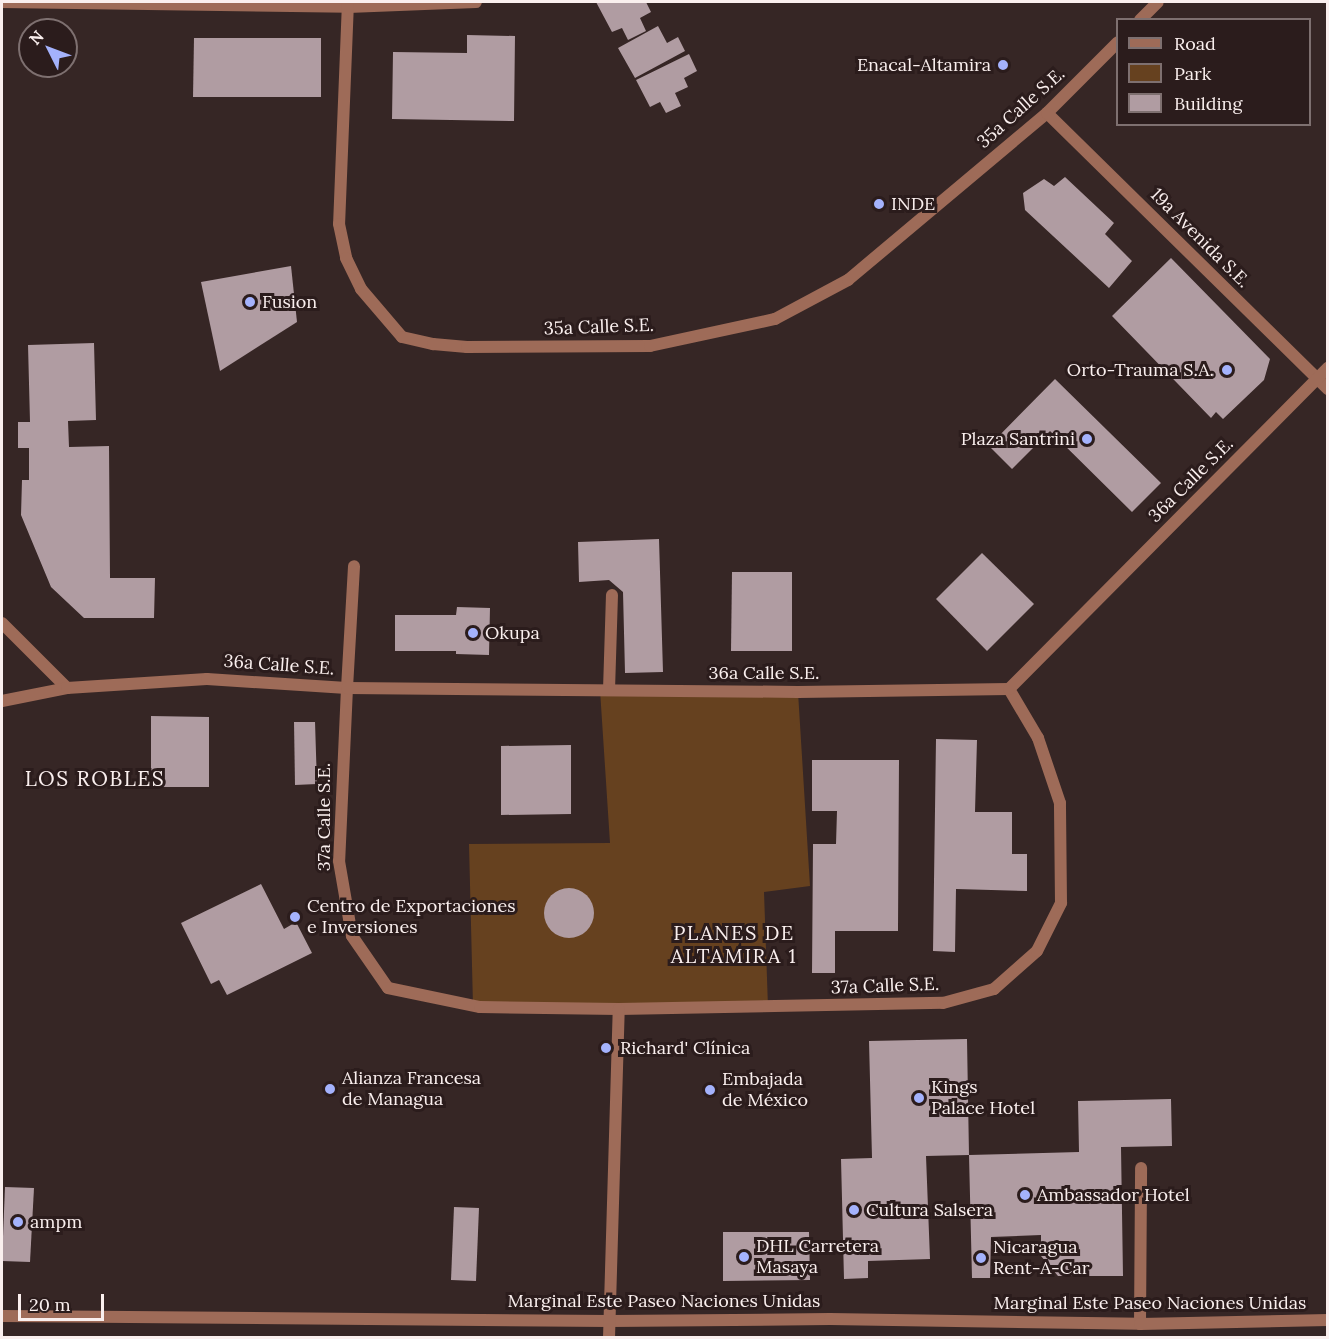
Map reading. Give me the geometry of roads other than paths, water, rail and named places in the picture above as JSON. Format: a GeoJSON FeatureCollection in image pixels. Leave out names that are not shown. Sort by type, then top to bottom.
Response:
{"type":"FeatureCollection","features":[{"type":"Feature","properties":{"kind":"street"},"geometry":{"type":"LineString","coordinates":[[2,2],[348,4],[476,2]]}},
{"type":"Feature","properties":{"kind":"street"},"geometry":{"type":"LineString","coordinates":[[1142,18],[1158,2]]}},
{"type":"Feature","properties":{"kind":"street","name":"35a Calle S.E."},"geometry":{"type":"LineString","coordinates":[[348,4],[339,224],[346,258],[360,289],[402,337],[433,344],[467,347],[650,346],[775,319],[848,280],[1047,113],[1116,44]]}},
{"type":"Feature","properties":{"kind":"street","name":"19a Avenida S.E."},"geometry":{"type":"LineString","coordinates":[[1047,113],[1328,389]]}},
{"type":"Feature","properties":{"kind":"street","name":"36a Calle S.E."},"geometry":{"type":"LineString","coordinates":[[2,701],[67,688],[207,679],[347,688],[1009,689],[1328,368]]}},
{"type":"Feature","properties":{"kind":"street","name":"37a Calle S.E."},"geometry":{"type":"LineString","coordinates":[[354,566],[339,861],[352,936],[388,988],[480,1007],[619,1009],[943,1003],[994,989],[1037,951],[1061,903],[1060,803],[1038,738],[1009,689]]}},
{"type":"Feature","properties":{"kind":"street"},"geometry":{"type":"LineString","coordinates":[[609,690],[612,594]]}},
{"type":"Feature","properties":{"kind":"street"},"geometry":{"type":"LineString","coordinates":[[2,623],[67,688]]}},
{"type":"Feature","properties":{"kind":"street"},"geometry":{"type":"LineString","coordinates":[[609,1338],[619,1009]]}},
{"type":"Feature","properties":{"kind":"street"},"geometry":{"type":"LineString","coordinates":[[1140,1324],[1141,1168]]}},
{"type":"Feature","properties":{"kind":"street","name":"Marginal Este Paseo Naciones Unidas"},"geometry":{"type":"LineString","coordinates":[[2,1316],[610,1321],[830,1319],[1140,1324],[1328,1320]]}},
{"type":"Feature","properties":{"kind":"place","name":"Enacal-Altamira"},"geometry":{"type":"Point","coordinates":[1003,65]}},
{"type":"Feature","properties":{"kind":"place","name":"INDE"},"geometry":{"type":"Point","coordinates":[879,204]}},
{"type":"Feature","properties":{"kind":"place","name":"Fusion"},"geometry":{"type":"Point","coordinates":[250,302]}},
{"type":"Feature","properties":{"kind":"place","name":"Orto-Trauma S.A."},"geometry":{"type":"Point","coordinates":[1227,370]}},
{"type":"Feature","properties":{"kind":"place","name":"Plaza Santrini"},"geometry":{"type":"Point","coordinates":[1087,439]}},
{"type":"Feature","properties":{"kind":"place","name":"Okupa"},"geometry":{"type":"Point","coordinates":[473,633]}},
{"type":"Feature","properties":{"kind":"place","name":"Centro de Exportaciones e Inversiones"},"geometry":{"type":"Point","coordinates":[295,917]}},
{"type":"Feature","properties":{"kind":"place","name":"Richard' Clínica"},"geometry":{"type":"Point","coordinates":[606,1048]}},
{"type":"Feature","properties":{"kind":"place","name":"Alianza Francesa de Managua"},"geometry":{"type":"Point","coordinates":[330,1089]}},
{"type":"Feature","properties":{"kind":"place","name":"Embajada de México"},"geometry":{"type":"Point","coordinates":[710,1090]}},
{"type":"Feature","properties":{"kind":"place","name":"Kings Palace Hotel"},"geometry":{"type":"Point","coordinates":[919,1098]}},
{"type":"Feature","properties":{"kind":"place","name":"Ambassador Hotel"},"geometry":{"type":"Point","coordinates":[1025,1195]}},
{"type":"Feature","properties":{"kind":"place","name":"Cultura Salsera"},"geometry":{"type":"Point","coordinates":[854,1210]}},
{"type":"Feature","properties":{"kind":"place","name":"ampm"},"geometry":{"type":"Point","coordinates":[18,1222]}},
{"type":"Feature","properties":{"kind":"place","name":"DHL Carretera Masaya"},"geometry":{"type":"Point","coordinates":[744,1257]}},
{"type":"Feature","properties":{"kind":"place","name":"Nicaragua Rent-A-Car"},"geometry":{"type":"Point","coordinates":[981,1258]}},
{"type":"Feature","properties":{"kind":"district","name":"LOS ROBLES"},"geometry":{"type":"Point","coordinates":[95,779]}},
{"type":"Feature","properties":{"kind":"district","name":"PLANES DE ALTAMIRA 1"},"geometry":{"type":"Point","coordinates":[734,944]}}]}
